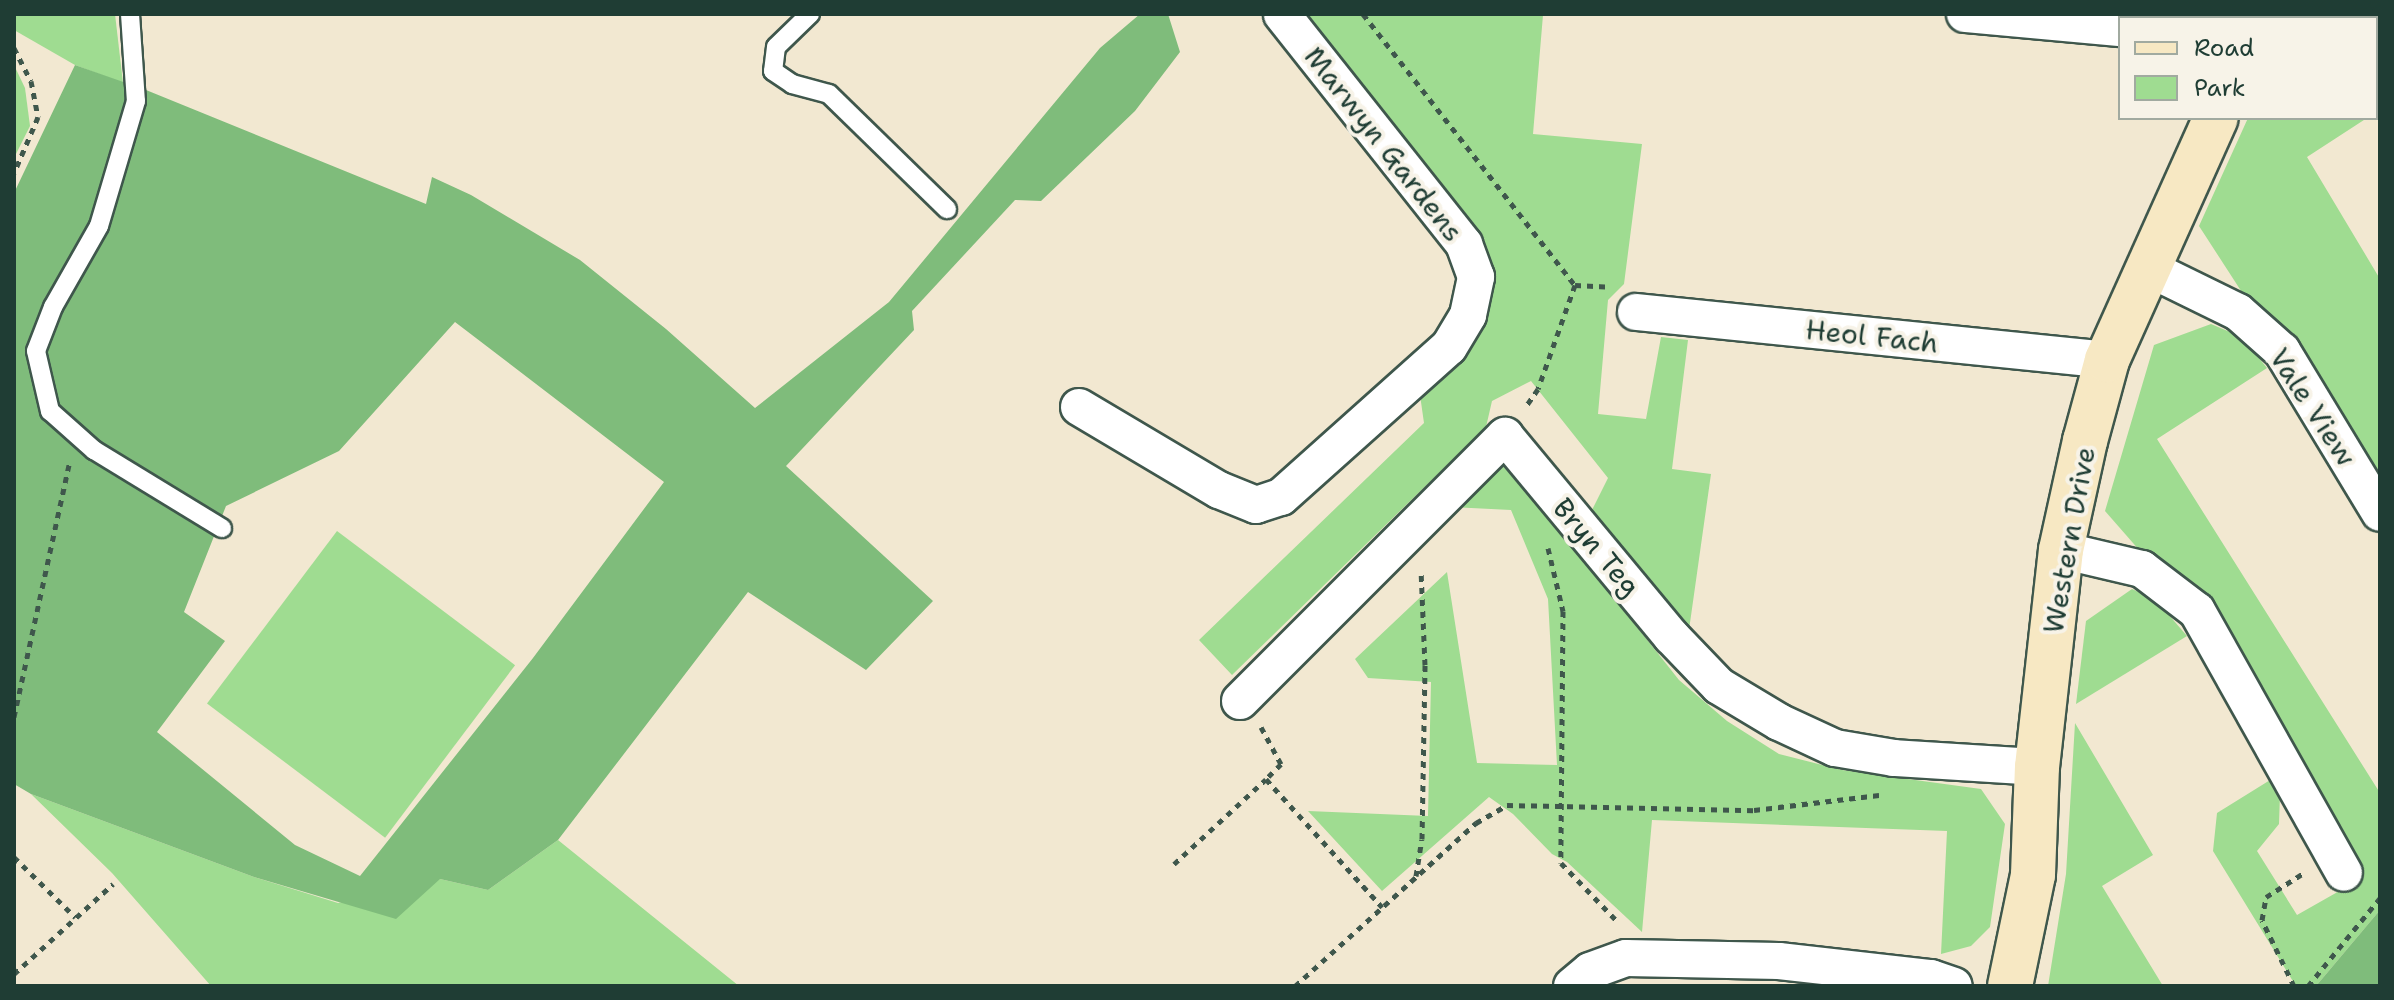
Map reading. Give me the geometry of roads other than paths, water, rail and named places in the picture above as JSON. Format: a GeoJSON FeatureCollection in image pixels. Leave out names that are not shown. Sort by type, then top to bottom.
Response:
{"type":"FeatureCollection","features":[{"type":"Feature","properties":{"kind":"street","name":"Marwyn Gardens"},"geometry":{"type":"LineString","coordinates":[[1079,407],[1219,490],[1256,505],[1281,497],[1438,357],[1449,347],[1468,315],[1476,277],[1464,244],[1282,14]]}},
{"type":"Feature","properties":{"kind":"street"},"geometry":{"type":"LineString","coordinates":[[1965,14],[2118,28]]}},
{"type":"Feature","properties":{"kind":"street","name":"Western Drive"},"geometry":{"type":"LineString","coordinates":[[2010,986],[2033,875],[2037,767],[2061,550],[2107,360],[2215,120]]}},
{"type":"Feature","properties":{"kind":"street","name":"Vale View"},"geometry":{"type":"LineString","coordinates":[[2148,268],[2238,312],[2282,351],[2380,513]]}},
{"type":"Feature","properties":{"kind":"street","name":"Heol Fach"},"geometry":{"type":"LineString","coordinates":[[1636,312],[2107,360]]}},
{"type":"Feature","properties":{"kind":"street","name":"Bryn Teg"},"geometry":{"type":"LineString","coordinates":[[1240,701],[1505,436],[1671,636],[1719,686],[1779,722],[1835,748],[1894,758],[2037,767]]}},
{"type":"Feature","properties":{"kind":"street"},"geometry":{"type":"LineString","coordinates":[[2061,550],[2142,569],[2197,611],[2338,864]]}},
{"type":"Feature","properties":{"kind":"street"},"geometry":{"type":"LineString","coordinates":[[1572,986],[1590,971],[1626,958],[1694,973],[1810,965],[1931,978],[1954,986]]}},
{"type":"Feature","properties":{"kind":"lane"},"geometry":{"type":"LineString","coordinates":[[130,14],[136,101],[99,226],[53,307],[36,351],[50,411],[94,450],[222,528]]}},
{"type":"Feature","properties":{"kind":"lane"},"geometry":{"type":"LineString","coordinates":[[810,14],[776,47],[773,71],[792,84],[829,94],[947,209]]}}]}
